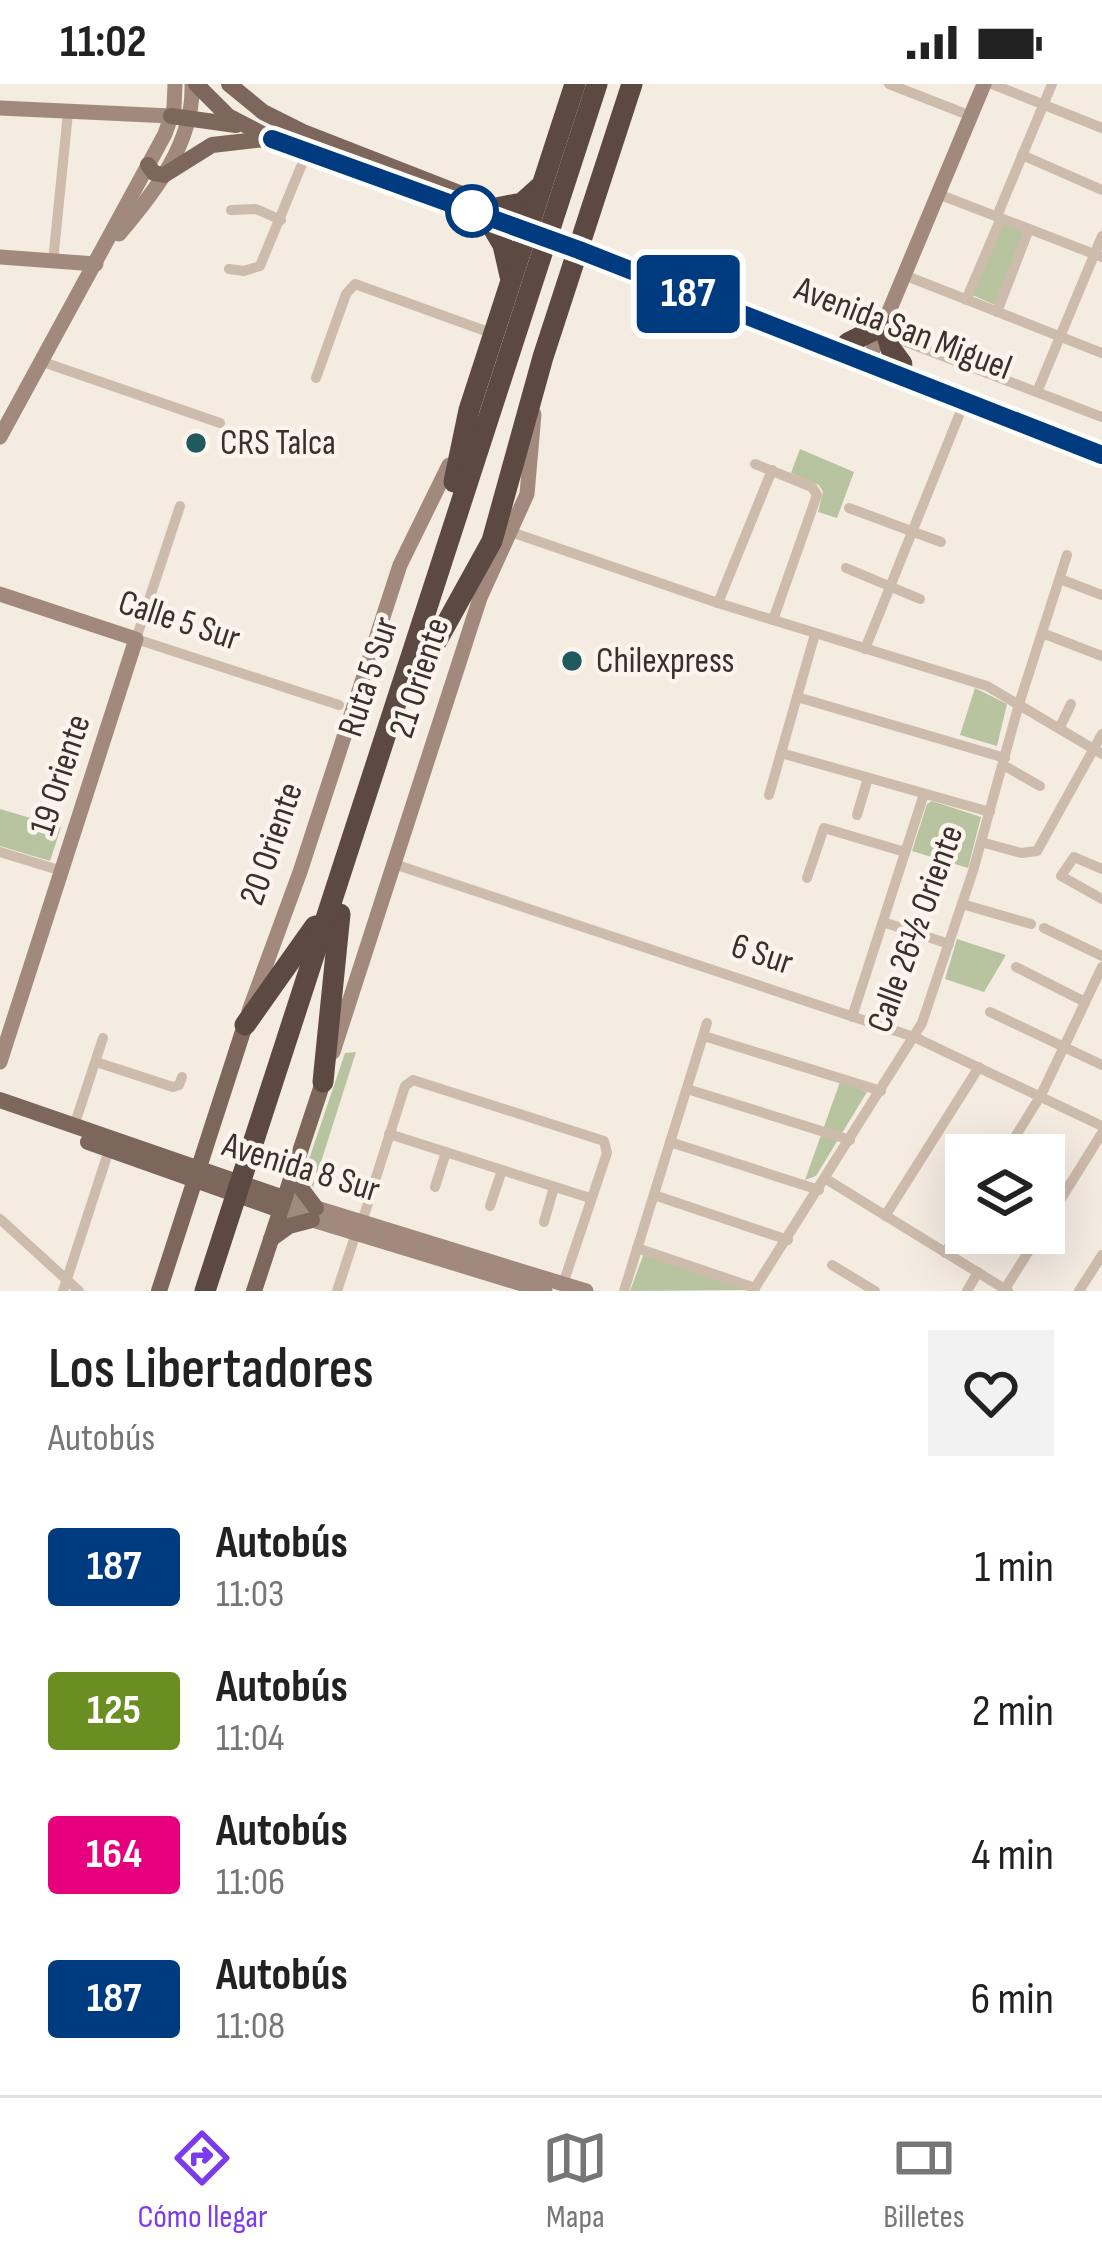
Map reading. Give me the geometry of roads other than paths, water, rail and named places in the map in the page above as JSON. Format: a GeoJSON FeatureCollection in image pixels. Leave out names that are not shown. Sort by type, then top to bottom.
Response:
{"type":"FeatureCollection","features":[{"type":"Feature","properties":{"kind":"highway","name":"20 Oriente"},"geometry":{"type":"LineString","coordinates":[[469,410],[534,228],[575,84]]}},
{"type":"Feature","properties":{"kind":"highway","name":"Ruta 5 Sur"},"geometry":{"type":"LineString","coordinates":[[218,1291],[429,599],[597,84]]}},
{"type":"Feature","properties":{"kind":"highway","name":"Ruta 5 Sur"},"geometry":{"type":"LineString","coordinates":[[205,1291],[419,673],[610,84]]}},
{"type":"Feature","properties":{"kind":"highway","name":"21 Oriente"},"geometry":{"type":"LineString","coordinates":[[535,393],[575,243],[632,84]]}},
{"type":"Feature","properties":{"kind":"highway"},"geometry":{"type":"LineString","coordinates":[[511,282],[491,212],[522,203],[543,184]]}},
{"type":"Feature","properties":{"kind":"highway","name":"Avenida San Miguel"},"geometry":{"type":"LineString","coordinates":[[534,228],[848,351]]}},
{"type":"Feature","properties":{"kind":"highway","name":"Avenida San Miguel"},"geometry":{"type":"LineString","coordinates":[[575,243],[612,263],[1102,442]]}},
{"type":"Feature","properties":{"kind":"highway"},"geometry":{"type":"LineString","coordinates":[[566,288],[586,272],[612,263]]}},
{"type":"Feature","properties":{"kind":"highway"},"geometry":{"type":"LineString","coordinates":[[848,351],[884,325],[895,369]]}},
{"type":"Feature","properties":{"kind":"highway"},"geometry":{"type":"LineString","coordinates":[[848,351],[872,352],[895,369]]}},
{"type":"Feature","properties":{"kind":"highway","name":"Avenida San Miguel"},"geometry":{"type":"LineString","coordinates":[[895,369],[964,403],[1102,455]]}},
{"type":"Feature","properties":{"kind":"highway"},"geometry":{"type":"LineString","coordinates":[[419,673],[488,552],[535,393]]}},
{"type":"Feature","properties":{"kind":"highway"},"geometry":{"type":"LineString","coordinates":[[429,599],[469,410]]}},
{"type":"Feature","properties":{"kind":"highway"},"geometry":{"type":"LineString","coordinates":[[245,1025],[337,904]]}},
{"type":"Feature","properties":{"kind":"highway"},"geometry":{"type":"LineString","coordinates":[[323,1082],[337,904]]}},
{"type":"Feature","properties":{"kind":"main road"},"geometry":{"type":"LineString","coordinates":[[176,84],[181,117]]}},
{"type":"Feature","properties":{"kind":"main road"},"geometry":{"type":"LineString","coordinates":[[0,437],[8,411],[43,362],[99,258],[158,173],[194,84],[228,116],[254,130]]}},
{"type":"Feature","properties":{"kind":"main road"},"geometry":{"type":"LineString","coordinates":[[872,352],[988,84]]}},
{"type":"Feature","properties":{"kind":"main road","name":"Avenida San Miguel"},"geometry":{"type":"LineString","coordinates":[[229,86],[289,126],[411,174],[491,212]]}},
{"type":"Feature","properties":{"kind":"main road"},"geometry":{"type":"LineString","coordinates":[[0,108],[181,117],[254,130]]}},
{"type":"Feature","properties":{"kind":"main road","name":"Avenida San Miguel"},"geometry":{"type":"LineString","coordinates":[[254,130],[306,154],[534,228]]}},
{"type":"Feature","properties":{"kind":"main road"},"geometry":{"type":"LineString","coordinates":[[158,173],[212,145],[272,139]]}},
{"type":"Feature","properties":{"kind":"main road"},"geometry":{"type":"LineString","coordinates":[[0,256],[53,261],[99,258]]}},
{"type":"Feature","properties":{"kind":"main road","name":"21 Oriente"},"geometry":{"type":"LineString","coordinates":[[254,1291],[480,598],[530,484],[535,393]]}},
{"type":"Feature","properties":{"kind":"main road","name":"20 Oriente"},"geometry":{"type":"LineString","coordinates":[[159,1291],[400,565],[439,491],[469,410]]}},
{"type":"Feature","properties":{"kind":"main road","name":"Calle 5 Sur"},"geometry":{"type":"LineString","coordinates":[[0,594],[136,639]]}},
{"type":"Feature","properties":{"kind":"main road","name":"19 Oriente"},"geometry":{"type":"LineString","coordinates":[[2,1055],[136,639]]}},
{"type":"Feature","properties":{"kind":"main road","name":"Avenida 8 Sur"},"geometry":{"type":"LineString","coordinates":[[0,1100],[196,1175]]}},
{"type":"Feature","properties":{"kind":"main road","name":"Avenida 8 Sur"},"geometry":{"type":"LineString","coordinates":[[0,1112],[359,1228],[586,1291]]}},
{"type":"Feature","properties":{"kind":"main road"},"geometry":{"type":"LineString","coordinates":[[158,1157],[191,1148],[210,1132]]}},
{"type":"Feature","properties":{"kind":"main road"},"geometry":{"type":"LineString","coordinates":[[270,1240],[314,1214],[294,1167]]}},
{"type":"Feature","properties":{"kind":"main road","name":"Avenida 8 Sur"},"geometry":{"type":"LineString","coordinates":[[359,1228],[545,1291]]}},
{"type":"Feature","properties":{"kind":"street"},"geometry":{"type":"LineString","coordinates":[[889,84],[971,116]]}},
{"type":"Feature","properties":{"kind":"street"},"geometry":{"type":"LineString","coordinates":[[988,84],[1102,128]]}},
{"type":"Feature","properties":{"kind":"street"},"geometry":{"type":"LineString","coordinates":[[966,300],[1052,84]]}},
{"type":"Feature","properties":{"kind":"street"},"geometry":{"type":"LineString","coordinates":[[53,261],[68,113]]}},
{"type":"Feature","properties":{"kind":"street"},"geometry":{"type":"LineString","coordinates":[[158,173],[230,144],[277,145],[306,154],[260,266],[244,272],[229,269]]}},
{"type":"Feature","properties":{"kind":"street"},"geometry":{"type":"LineString","coordinates":[[1022,155],[1102,190]]}},
{"type":"Feature","properties":{"kind":"street"},"geometry":{"type":"LineString","coordinates":[[938,194],[1098,256]]}},
{"type":"Feature","properties":{"kind":"street"},"geometry":{"type":"LineString","coordinates":[[231,210],[250,208],[281,220]]}},
{"type":"Feature","properties":{"kind":"street"},"geometry":{"type":"LineString","coordinates":[[997,312],[1029,229]]}},
{"type":"Feature","properties":{"kind":"street"},"geometry":{"type":"LineString","coordinates":[[1037,392],[1098,256],[1102,236]]}},
{"type":"Feature","properties":{"kind":"street"},"geometry":{"type":"LineString","coordinates":[[904,275],[1102,353]]}},
{"type":"Feature","properties":{"kind":"street"},"geometry":{"type":"LineString","coordinates":[[316,378],[346,294],[355,284],[494,334]]}},
{"type":"Feature","properties":{"kind":"street","name":"Avenida San Miguel"},"geometry":{"type":"LineString","coordinates":[[902,340],[1102,417]]}},
{"type":"Feature","properties":{"kind":"street"},"geometry":{"type":"LineString","coordinates":[[43,362],[220,423]]}},
{"type":"Feature","properties":{"kind":"street"},"geometry":{"type":"LineString","coordinates":[[865,649],[964,403]]}},
{"type":"Feature","properties":{"kind":"street"},"geometry":{"type":"LineString","coordinates":[[755,464],[817,492],[773,620]]}},
{"type":"Feature","properties":{"kind":"street"},"geometry":{"type":"LineString","coordinates":[[718,603],[772,470]]}},
{"type":"Feature","properties":{"kind":"street","name":"19 Oriente"},"geometry":{"type":"LineString","coordinates":[[136,639],[180,506]]}},
{"type":"Feature","properties":{"kind":"street"},"geometry":{"type":"LineString","coordinates":[[849,508],[941,542]]}},
{"type":"Feature","properties":{"kind":"street"},"geometry":{"type":"LineString","coordinates":[[511,532],[718,603],[979,683],[1097,751]]}},
{"type":"Feature","properties":{"kind":"street","name":"Calle 26½ Oriente"},"geometry":{"type":"LineString","coordinates":[[753,1289],[914,1037],[962,904],[1067,556]]}},
{"type":"Feature","properties":{"kind":"street"},"geometry":{"type":"LineString","coordinates":[[846,568],[920,599]]}},
{"type":"Feature","properties":{"kind":"street"},"geometry":{"type":"LineString","coordinates":[[1060,579],[1102,595]]}},
{"type":"Feature","properties":{"kind":"street"},"geometry":{"type":"LineString","coordinates":[[1042,633],[1102,656]]}},
{"type":"Feature","properties":{"kind":"street"},"geometry":{"type":"LineString","coordinates":[[769,795],[815,634]]}},
{"type":"Feature","properties":{"kind":"street","name":"Calle 5 Sur"},"geometry":{"type":"LineString","coordinates":[[136,639],[339,705]]}},
{"type":"Feature","properties":{"kind":"street"},"geometry":{"type":"LineString","coordinates":[[797,697],[1004,761],[1040,786]]}},
{"type":"Feature","properties":{"kind":"street"},"geometry":{"type":"LineString","coordinates":[[1060,727],[1071,704]]}},
{"type":"Feature","properties":{"kind":"street"},"geometry":{"type":"LineString","coordinates":[[981,842],[1028,854],[1037,850],[1097,751],[1102,734]]}},
{"type":"Feature","properties":{"kind":"street"},"geometry":{"type":"LineString","coordinates":[[781,753],[990,812]]}},
{"type":"Feature","properties":{"kind":"street"},"geometry":{"type":"LineString","coordinates":[[857,815],[868,778]]}},
{"type":"Feature","properties":{"kind":"street"},"geometry":{"type":"LineString","coordinates":[[852,1017],[924,794]]}},
{"type":"Feature","properties":{"kind":"street"},"geometry":{"type":"LineString","coordinates":[[807,878],[824,828],[905,852]]}},
{"type":"Feature","properties":{"kind":"street"},"geometry":{"type":"LineString","coordinates":[[0,852],[62,871]]}},
{"type":"Feature","properties":{"kind":"street"},"geometry":{"type":"LineString","coordinates":[[1102,869],[1074,857],[1061,878],[1102,899]]}},
{"type":"Feature","properties":{"kind":"street","name":"6 Sur"},"geometry":{"type":"LineString","coordinates":[[394,865],[914,1037],[1041,1095],[1102,1130]]}},
{"type":"Feature","properties":{"kind":"street"},"geometry":{"type":"LineString","coordinates":[[962,904],[1030,924]]}},
{"type":"Feature","properties":{"kind":"street"},"geometry":{"type":"LineString","coordinates":[[883,922],[949,944]]}},
{"type":"Feature","properties":{"kind":"street"},"geometry":{"type":"LineString","coordinates":[[1044,928],[1102,956]]}},
{"type":"Feature","properties":{"kind":"street"},"geometry":{"type":"LineString","coordinates":[[1016,967],[1085,1002]]}},
{"type":"Feature","properties":{"kind":"street"},"geometry":{"type":"LineString","coordinates":[[1017,1134],[1041,1095],[1102,968]]}},
{"type":"Feature","properties":{"kind":"street"},"geometry":{"type":"LineString","coordinates":[[990,1012],[1102,1065]]}},
{"type":"Feature","properties":{"kind":"street"},"geometry":{"type":"LineString","coordinates":[[0,1027],[2,1055]]}},
{"type":"Feature","properties":{"kind":"street"},"geometry":{"type":"LineString","coordinates":[[624,1291],[706,1029],[881,1091]]}},
{"type":"Feature","properties":{"kind":"street"},"geometry":{"type":"LineString","coordinates":[[74,1126],[104,1038]]}},
{"type":"Feature","properties":{"kind":"street"},"geometry":{"type":"LineString","coordinates":[[96,1061],[173,1087],[182,1077]]}},
{"type":"Feature","properties":{"kind":"street"},"geometry":{"type":"LineString","coordinates":[[885,1216],[979,1067]]}},
{"type":"Feature","properties":{"kind":"street"},"geometry":{"type":"LineString","coordinates":[[337,1291],[406,1086],[413,1080],[604,1142],[607,1153],[563,1284]]}},
{"type":"Feature","properties":{"kind":"street"},"geometry":{"type":"LineString","coordinates":[[687,1089],[850,1140]]}},
{"type":"Feature","properties":{"kind":"street"},"geometry":{"type":"LineString","coordinates":[[1065,1191],[1102,1130]]}},
{"type":"Feature","properties":{"kind":"street"},"geometry":{"type":"LineString","coordinates":[[389,1134],[590,1198]]}},
{"type":"Feature","properties":{"kind":"street"},"geometry":{"type":"LineString","coordinates":[[670,1142],[823,1185],[945,1251]]}},
{"type":"Feature","properties":{"kind":"street"},"geometry":{"type":"LineString","coordinates":[[65,1285],[109,1150]]}},
{"type":"Feature","properties":{"kind":"street"},"geometry":{"type":"LineString","coordinates":[[435,1187],[446,1153]]}},
{"type":"Feature","properties":{"kind":"street"},"geometry":{"type":"LineString","coordinates":[[490,1206],[502,1170]]}},
{"type":"Feature","properties":{"kind":"street"},"geometry":{"type":"LineString","coordinates":[[544,1222],[554,1187]]}},
{"type":"Feature","properties":{"kind":"street"},"geometry":{"type":"LineString","coordinates":[[654,1195],[788,1240]]}},
{"type":"Feature","properties":{"kind":"street"},"geometry":{"type":"LineString","coordinates":[[0,1219],[65,1285],[79,1291]]}},
{"type":"Feature","properties":{"kind":"street"},"geometry":{"type":"LineString","coordinates":[[637,1248],[753,1289]]}},
{"type":"Feature","properties":{"kind":"street"},"geometry":{"type":"LineString","coordinates":[[949,1254],[1006,1290],[1027,1254]]}},
{"type":"Feature","properties":{"kind":"street"},"geometry":{"type":"LineString","coordinates":[[1079,1291],[1102,1255]]}},
{"type":"Feature","properties":{"kind":"street"},"geometry":{"type":"LineString","coordinates":[[832,1264],[875,1291]]}},
{"type":"Feature","properties":{"kind":"street"},"geometry":{"type":"LineString","coordinates":[[967,1291],[978,1273]]}},
{"type":"Feature","properties":{"kind":"place","name":"CRS Talca"},"geometry":{"type":"Point","coordinates":[196,443]}},
{"type":"Feature","properties":{"kind":"place","name":"Chilexpress"},"geometry":{"type":"Point","coordinates":[572,661]}}]}
